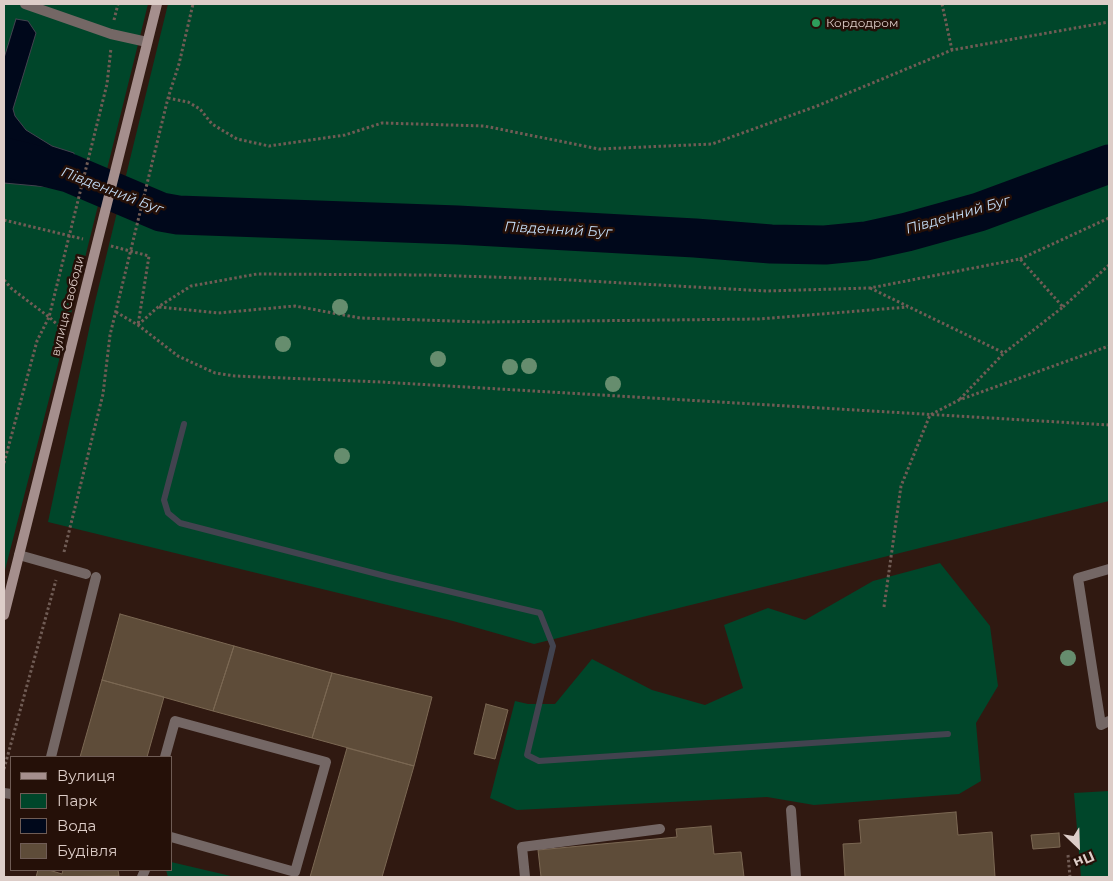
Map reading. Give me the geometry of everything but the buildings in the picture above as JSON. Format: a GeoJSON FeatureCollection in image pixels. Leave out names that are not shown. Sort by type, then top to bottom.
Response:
{"type":"FeatureCollection","features":[{"type":"Feature","properties":{"kind":"main road","name":"вулиця Свободи"},"geometry":{"type":"LineString","coordinates":[[4,615],[157,4]]}},
{"type":"Feature","properties":{"kind":"lane"},"geometry":{"type":"LineString","coordinates":[[25,4],[111,34],[147,42]]}},
{"type":"Feature","properties":{"kind":"lane"},"geometry":{"type":"LineString","coordinates":[[19,555],[91,575],[51,756]]}},
{"type":"Feature","properties":{"kind":"lane"},"geometry":{"type":"LineString","coordinates":[[1109,569],[1078,578],[1101,725],[1109,721]]}},
{"type":"Feature","properties":{"kind":"lane"},"geometry":{"type":"LineString","coordinates":[[165,756],[175,721],[326,762],[295,872],[172,838]]}},
{"type":"Feature","properties":{"kind":"lane"},"geometry":{"type":"LineString","coordinates":[[791,810],[796,877]]}},
{"type":"Feature","properties":{"kind":"lane"},"geometry":{"type":"LineString","coordinates":[[525,877],[522,847],[660,829]]}},
{"type":"Feature","properties":{"kind":"path"},"geometry":{"type":"LineString","coordinates":[[4,769],[60,566],[104,394],[110,334],[193,4]]}},
{"type":"Feature","properties":{"kind":"path"},"geometry":{"type":"LineString","coordinates":[[942,4],[952,50]]}},
{"type":"Feature","properties":{"kind":"path"},"geometry":{"type":"LineString","coordinates":[[168,98],[188,102],[200,109],[212,124],[237,139],[269,146],[345,135],[382,123],[484,126],[599,150],[712,144],[817,106],[952,50],[1109,22]]}},
{"type":"Feature","properties":{"kind":"path"},"geometry":{"type":"LineString","coordinates":[[4,463],[37,341],[49,317],[107,84]]}},
{"type":"Feature","properties":{"kind":"path"},"geometry":{"type":"LineString","coordinates":[[138,325],[158,307],[191,286],[257,274],[429,275],[552,279],[766,291],[870,288],[1020,259],[1109,218]]}},
{"type":"Feature","properties":{"kind":"path"},"geometry":{"type":"LineString","coordinates":[[1020,259],[1063,307]]}},
{"type":"Feature","properties":{"kind":"path"},"geometry":{"type":"LineString","coordinates":[[959,400],[1004,353],[1063,307],[1109,265]]}},
{"type":"Feature","properties":{"kind":"path"},"geometry":{"type":"LineString","coordinates":[[4,280],[12,289],[49,317],[72,340]]}},
{"type":"Feature","properties":{"kind":"path"},"geometry":{"type":"LineString","coordinates":[[870,288],[1004,353]]}},
{"type":"Feature","properties":{"kind":"path"},"geometry":{"type":"LineString","coordinates":[[158,307],[218,313],[295,306],[360,318],[483,322],[758,319],[908,307]]}},
{"type":"Feature","properties":{"kind":"path"},"geometry":{"type":"LineString","coordinates":[[116,312],[138,325],[178,356],[215,373],[234,376],[390,382],[1109,425]]}},
{"type":"Feature","properties":{"kind":"path"},"geometry":{"type":"LineString","coordinates":[[884,606],[901,486],[930,415],[959,400],[1109,346]]}},
{"type":"Feature","properties":{"kind":"path"},"geometry":{"type":"LineString","coordinates":[[1068,855],[1070,877]]}},
{"type":"Feature","properties":{"kind":"green space"},"geometry":{"type":"Polygon","coordinates":[[[4,4],[148,4],[4,574],[4,4]]]}},
{"type":"Feature","properties":{"kind":"green space"},"geometry":{"type":"Polygon","coordinates":[[[168,4],[1109,4],[1109,501],[534,644],[453,621],[48,522],[94,306],[168,4]]]}},
{"type":"Feature","properties":{"kind":"green space"},"geometry":{"type":"Polygon","coordinates":[[[940,563],[990,626],[998,686],[976,723],[981,781],[959,794],[814,805],[767,797],[517,810],[490,798],[515,701],[528,704],[555,704],[592,659],[652,690],[705,705],[743,688],[724,625],[768,608],[805,620],[873,581],[940,563]]]}},
{"type":"Feature","properties":{"kind":"green space"},"geometry":{"type":"Polygon","coordinates":[[[1109,791],[1109,877],[1081,877],[1074,793],[1109,791]]]}},
{"type":"Feature","properties":{"kind":"green space"},"geometry":{"type":"Polygon","coordinates":[[[172,862],[235,877],[168,877],[166,871],[172,871],[172,862]]]}},
{"type":"Feature","properties":{"kind":"water"},"geometry":{"type":"Polygon","coordinates":[[[16,19],[28,21],[36,33],[13,109],[15,116],[26,130],[52,146],[74,153],[66,185],[59,188],[4,183],[4,58],[16,19]]]}},
{"type":"Feature","properties":{"kind":"waterway","name":"Південний Буг"},"geometry":{"type":"LineString","coordinates":[[4,157],[69,173],[161,212],[178,215],[458,225],[771,244],[825,245],[866,241],[979,212],[1109,164]]}},
{"type":"Feature","properties":{"kind":"waterway"},"geometry":{"type":"LineString","coordinates":[[184,424],[164,500],[168,513],[180,523],[389,577],[540,613],[553,646],[527,755],[539,761],[948,734]]}},
{"type":"Feature","properties":{"kind":"place","name":"Кордодром"},"geometry":{"type":"Point","coordinates":[816,23]}}]}
